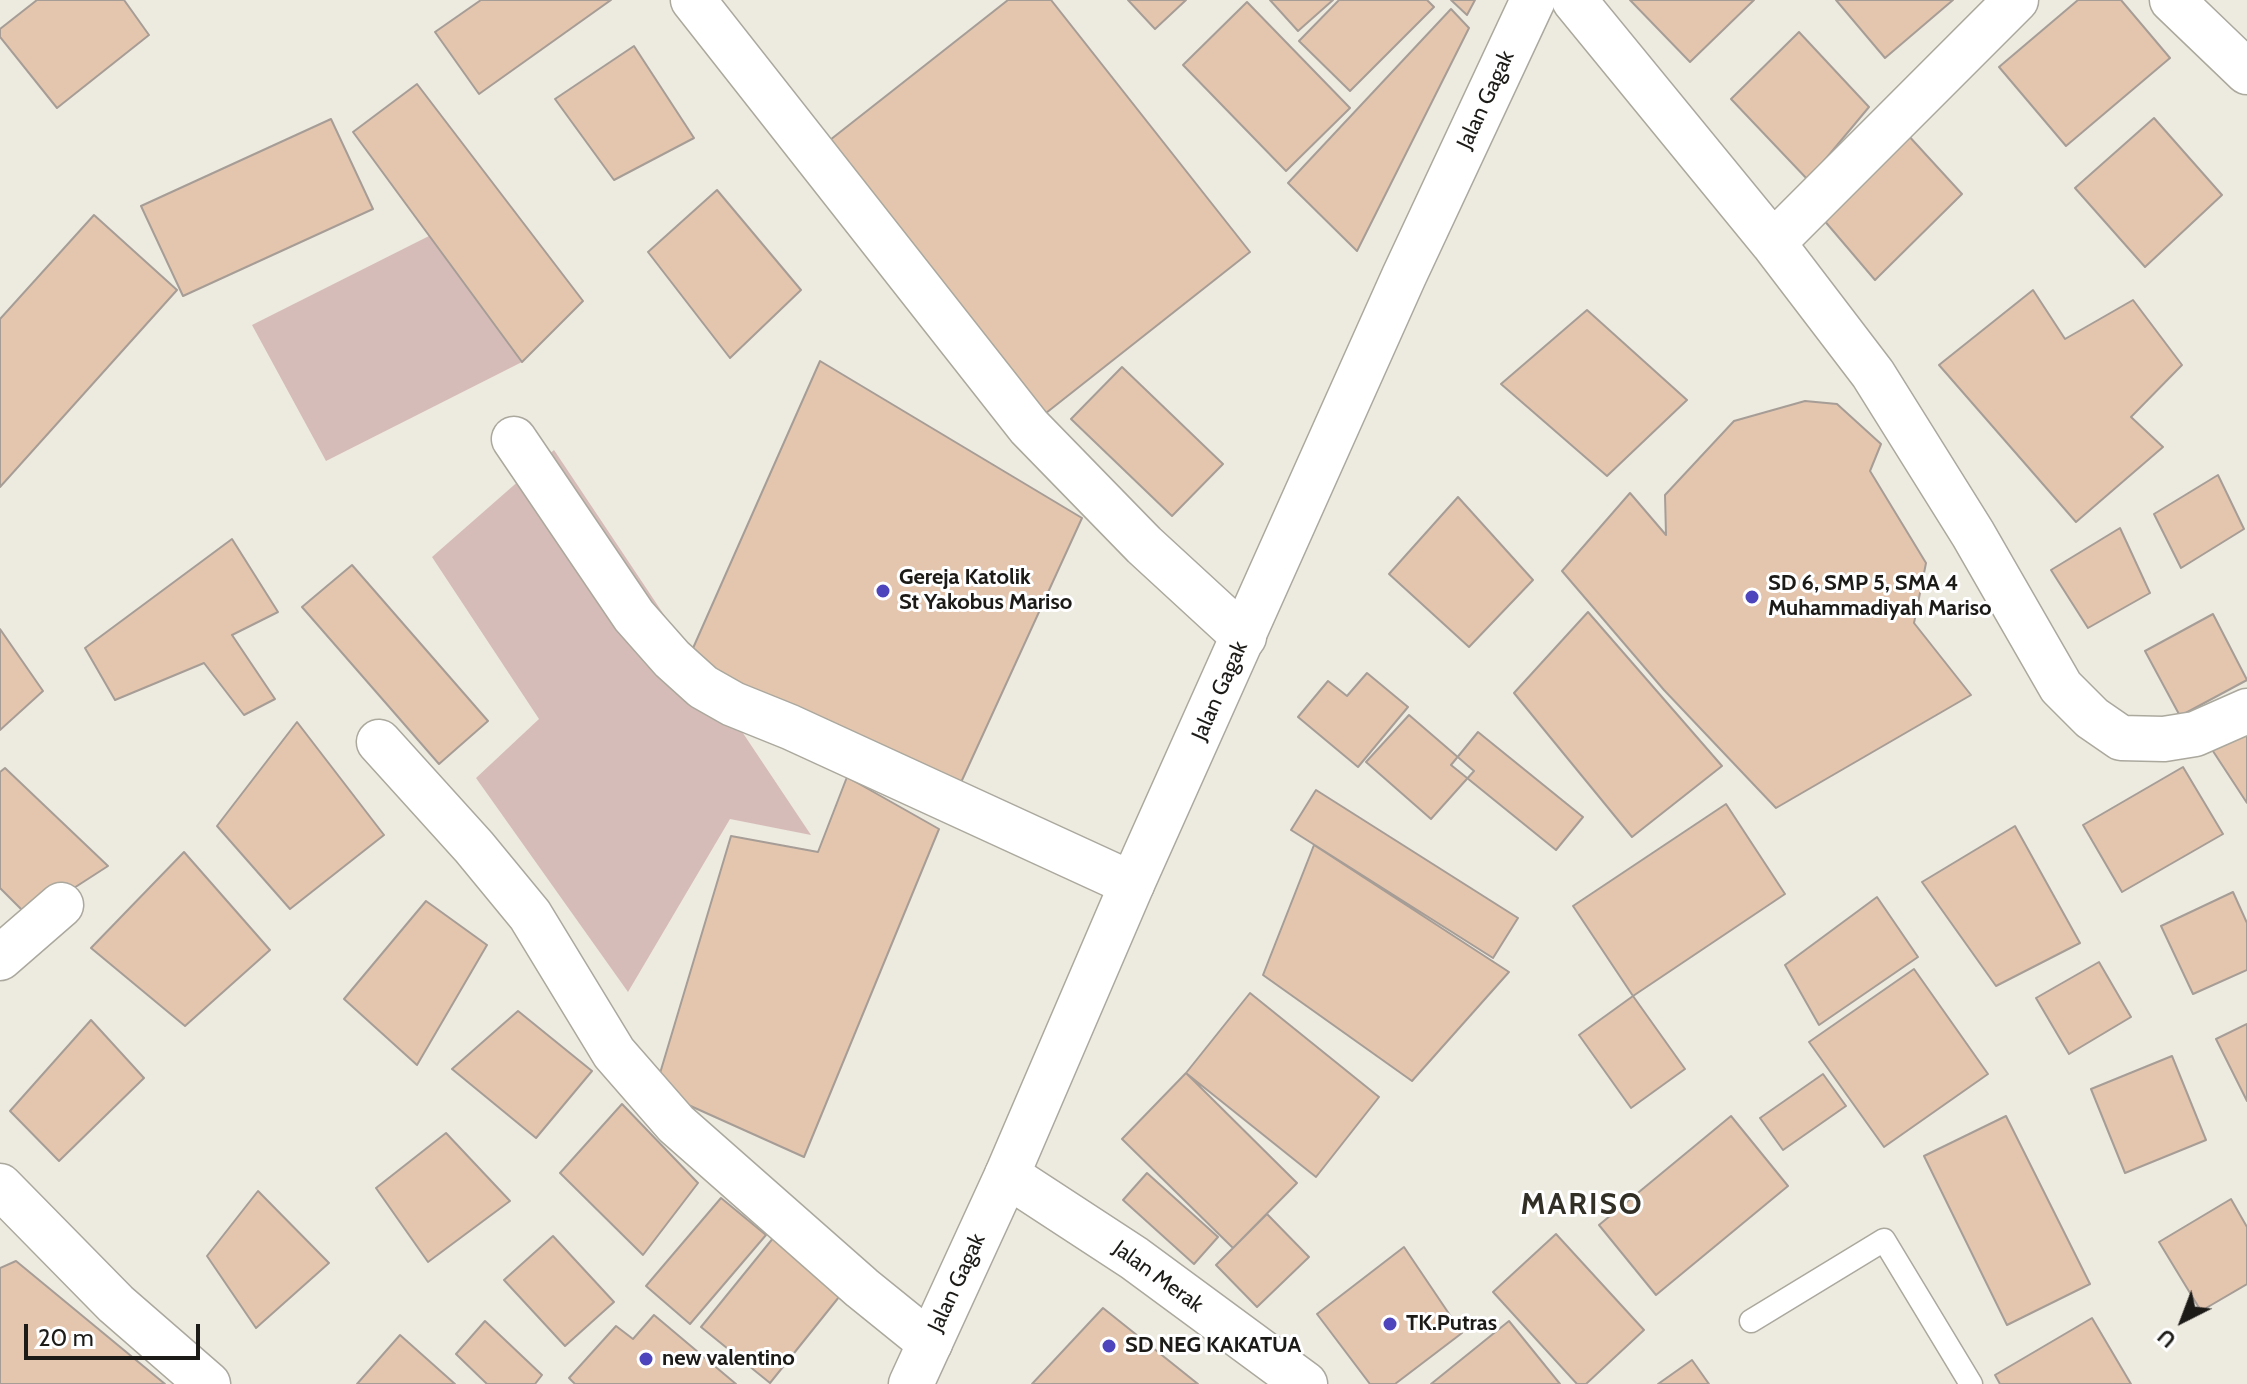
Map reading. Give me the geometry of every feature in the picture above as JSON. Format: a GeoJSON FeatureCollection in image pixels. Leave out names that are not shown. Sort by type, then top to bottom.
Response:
{"type":"FeatureCollection","features":[{"type":"Feature","properties":{"kind":"street"},"geometry":{"type":"LineString","coordinates":[[693,0],[1029,427],[1144,545],[1244,637]]}},
{"type":"Feature","properties":{"kind":"street","name":"Jalan Gagak"},"geometry":{"type":"LineString","coordinates":[[911,1384],[1007,1175],[1132,884],[1404,276],[1533,0]]}},
{"type":"Feature","properties":{"kind":"street"},"geometry":{"type":"LineString","coordinates":[[1574,0],[1773,243],[1873,374],[1973,534],[2061,687],[2092,718],[2121,738],[2164,739],[2195,734],[2247,711]]}},
{"type":"Feature","properties":{"kind":"street"},"geometry":{"type":"LineString","coordinates":[[1773,243],[2016,0]]}},
{"type":"Feature","properties":{"kind":"street"},"geometry":{"type":"LineString","coordinates":[[2172,0],[2247,72]]}},
{"type":"Feature","properties":{"kind":"street"},"geometry":{"type":"LineString","coordinates":[[514,439],[634,616],[672,659],[703,687],[733,704],[790,727],[1132,884]]}},
{"type":"Feature","properties":{"kind":"street"},"geometry":{"type":"LineString","coordinates":[[379,742],[474,847],[530,915],[614,1053],[676,1124],[862,1288],[930,1343]]}},
{"type":"Feature","properties":{"kind":"street"},"geometry":{"type":"LineString","coordinates":[[0,958],[61,905]]}},
{"type":"Feature","properties":{"kind":"street","name":"Jalan Merak"},"geometry":{"type":"LineString","coordinates":[[1007,1175],[1134,1258],[1305,1384]]}},
{"type":"Feature","properties":{"kind":"street"},"geometry":{"type":"LineString","coordinates":[[0,1186],[116,1304],[208,1384]]}},
{"type":"Feature","properties":{"kind":"lane"},"geometry":{"type":"LineString","coordinates":[[1751,1321],[1884,1240],[1971,1384]]}},
{"type":"Feature","properties":{"kind":"shaded area"},"geometry":{"type":"Polygon","coordinates":[[[429,236],[522,362],[326,461],[252,325],[429,236]]]}},
{"type":"Feature","properties":{"kind":"shaded area"},"geometry":{"type":"Polygon","coordinates":[[[554,450],[811,835],[730,819],[628,992],[476,778],[539,719],[432,557],[554,450]]]}},
{"type":"Feature","properties":{"kind":"building"},"geometry":{"type":"Polygon","coordinates":[[[37,0],[124,0],[149,35],[57,108],[0,37],[0,29],[37,0]]]}},
{"type":"Feature","properties":{"kind":"building"},"geometry":{"type":"Polygon","coordinates":[[[481,0],[611,0],[479,94],[435,32],[481,0]]]}},
{"type":"Feature","properties":{"kind":"building"},"geometry":{"type":"Polygon","coordinates":[[[1008,0],[1051,0],[1250,252],[1046,413],[830,140],[1008,0]]]}},
{"type":"Feature","properties":{"kind":"building"},"geometry":{"type":"Polygon","coordinates":[[[1128,0],[1186,0],[1155,29],[1128,0]]]}},
{"type":"Feature","properties":{"kind":"building"},"geometry":{"type":"Polygon","coordinates":[[[1270,0],[1333,0],[1298,31],[1270,0]]]}},
{"type":"Feature","properties":{"kind":"building"},"geometry":{"type":"Polygon","coordinates":[[[1339,0],[1427,0],[1434,7],[1350,91],[1299,41],[1339,0]]]}},
{"type":"Feature","properties":{"kind":"building"},"geometry":{"type":"Polygon","coordinates":[[[1451,0],[1475,0],[1467,15],[1451,0]]]}},
{"type":"Feature","properties":{"kind":"building"},"geometry":{"type":"Polygon","coordinates":[[[1630,0],[1754,0],[1690,62],[1630,0]]]}},
{"type":"Feature","properties":{"kind":"building"},"geometry":{"type":"Polygon","coordinates":[[[1836,0],[1953,0],[1885,58],[1836,0]]]}},
{"type":"Feature","properties":{"kind":"building"},"geometry":{"type":"Polygon","coordinates":[[[2078,0],[2121,0],[2170,58],[2066,146],[1999,67],[2078,0]]]}},
{"type":"Feature","properties":{"kind":"building"},"geometry":{"type":"Polygon","coordinates":[[[1247,2],[1350,108],[1286,171],[1183,65],[1247,2]]]}},
{"type":"Feature","properties":{"kind":"building"},"geometry":{"type":"Polygon","coordinates":[[[1451,9],[1469,28],[1357,251],[1288,183],[1451,9]]]}},
{"type":"Feature","properties":{"kind":"building"},"geometry":{"type":"Polygon","coordinates":[[[1799,32],[1869,107],[1808,180],[1731,99],[1799,32]]]}},
{"type":"Feature","properties":{"kind":"building"},"geometry":{"type":"Polygon","coordinates":[[[634,46],[694,138],[614,180],[555,99],[634,46]]]}},
{"type":"Feature","properties":{"kind":"building"},"geometry":{"type":"Polygon","coordinates":[[[417,84],[583,301],[522,362],[353,132],[417,84]]]}},
{"type":"Feature","properties":{"kind":"building"},"geometry":{"type":"Polygon","coordinates":[[[2154,118],[2222,195],[2145,267],[2075,188],[2154,118]]]}},
{"type":"Feature","properties":{"kind":"building"},"geometry":{"type":"Polygon","coordinates":[[[331,119],[373,209],[183,296],[141,206],[331,119]]]}},
{"type":"Feature","properties":{"kind":"building"},"geometry":{"type":"Polygon","coordinates":[[[1907,134],[1962,194],[1875,280],[1823,219],[1907,134]]]}},
{"type":"Feature","properties":{"kind":"building"},"geometry":{"type":"Polygon","coordinates":[[[717,190],[801,290],[730,358],[648,252],[717,190]]]}},
{"type":"Feature","properties":{"kind":"building"},"geometry":{"type":"Polygon","coordinates":[[[94,215],[177,290],[0,487],[0,319],[94,215]]]}},
{"type":"Feature","properties":{"kind":"building"},"geometry":{"type":"Polygon","coordinates":[[[2033,290],[2065,339],[2133,300],[2182,365],[2131,417],[2163,447],[2076,522],[1939,365],[2033,290]]]}},
{"type":"Feature","properties":{"kind":"building"},"geometry":{"type":"Polygon","coordinates":[[[1587,310],[1687,400],[1607,476],[1501,384],[1587,310]]]}},
{"type":"Feature","properties":{"kind":"building","name":"Gereja Katolik St Yakobus Mariso"},"geometry":{"type":"Polygon","coordinates":[[[820,361],[1082,518],[958,789],[686,664],[820,361]]]}},
{"type":"Feature","properties":{"kind":"building"},"geometry":{"type":"Polygon","coordinates":[[[1122,367],[1223,464],[1172,516],[1071,419],[1122,367]]]}},
{"type":"Feature","properties":{"kind":"building","name":"SD 6, SMP 5, SMA 4 Muhammadiyah Mariso"},"geometry":{"type":"Polygon","coordinates":[[[1805,401],[1837,404],[1881,444],[1870,471],[1926,563],[1914,623],[1971,695],[1776,808],[1664,690],[1562,571],[1630,493],[1666,535],[1665,495],[1734,421],[1805,401]]]}},
{"type":"Feature","properties":{"kind":"building"},"geometry":{"type":"Polygon","coordinates":[[[2218,475],[2244,529],[2181,568],[2154,514],[2218,475]]]}},
{"type":"Feature","properties":{"kind":"building"},"geometry":{"type":"Polygon","coordinates":[[[1458,497],[1533,580],[1469,647],[1389,574],[1458,497]]]}},
{"type":"Feature","properties":{"kind":"building"},"geometry":{"type":"Polygon","coordinates":[[[2120,528],[2150,593],[2088,628],[2051,570],[2120,528]]]}},
{"type":"Feature","properties":{"kind":"building"},"geometry":{"type":"Polygon","coordinates":[[[232,539],[278,612],[232,635],[275,699],[244,715],[204,663],[115,700],[85,648],[232,539]]]}},
{"type":"Feature","properties":{"kind":"building"},"geometry":{"type":"Polygon","coordinates":[[[352,565],[488,721],[439,764],[302,607],[352,565]]]}},
{"type":"Feature","properties":{"kind":"building"},"geometry":{"type":"Polygon","coordinates":[[[1588,612],[1722,766],[1632,837],[1514,693],[1588,612]]]}},
{"type":"Feature","properties":{"kind":"building"},"geometry":{"type":"Polygon","coordinates":[[[2213,614],[2247,680],[2180,716],[2145,651],[2213,614]]]}},
{"type":"Feature","properties":{"kind":"building"},"geometry":{"type":"Polygon","coordinates":[[[0,629],[43,691],[0,730],[0,629]]]}},
{"type":"Feature","properties":{"kind":"building"},"geometry":{"type":"Polygon","coordinates":[[[1367,673],[1408,707],[1358,767],[1298,717],[1328,681],[1347,696],[1367,673]]]}},
{"type":"Feature","properties":{"kind":"building"},"geometry":{"type":"Polygon","coordinates":[[[1409,715],[1474,771],[1431,819],[1366,762],[1409,715]]]}},
{"type":"Feature","properties":{"kind":"building"},"geometry":{"type":"Polygon","coordinates":[[[2247,716],[2247,803],[2207,742],[2247,716]]]}},
{"type":"Feature","properties":{"kind":"building"},"geometry":{"type":"Polygon","coordinates":[[[297,722],[384,835],[290,909],[217,826],[297,722]]]}},
{"type":"Feature","properties":{"kind":"building"},"geometry":{"type":"Polygon","coordinates":[[[1478,732],[1583,817],[1556,850],[1451,765],[1478,732]]]}},
{"type":"Feature","properties":{"kind":"building"},"geometry":{"type":"Polygon","coordinates":[[[2183,767],[2223,834],[2122,892],[2083,825],[2183,767]]]}},
{"type":"Feature","properties":{"kind":"building"},"geometry":{"type":"Polygon","coordinates":[[[5,768],[108,866],[29,917],[0,888],[0,772],[5,768]]]}},
{"type":"Feature","properties":{"kind":"building"},"geometry":{"type":"Polygon","coordinates":[[[847,777],[939,829],[804,1157],[655,1090],[731,836],[818,852],[847,777]]]}},
{"type":"Feature","properties":{"kind":"building"},"geometry":{"type":"Polygon","coordinates":[[[1316,790],[1518,918],[1493,958],[1291,830],[1316,790]]]}},
{"type":"Feature","properties":{"kind":"building"},"geometry":{"type":"Polygon","coordinates":[[[1726,804],[1785,894],[1633,996],[1573,906],[1726,804]]]}},
{"type":"Feature","properties":{"kind":"building"},"geometry":{"type":"Polygon","coordinates":[[[2015,826],[2080,943],[1996,986],[1922,882],[2015,826]]]}},
{"type":"Feature","properties":{"kind":"building"},"geometry":{"type":"Polygon","coordinates":[[[1314,845],[1509,972],[1412,1081],[1263,975],[1314,845]]]}},
{"type":"Feature","properties":{"kind":"building"},"geometry":{"type":"Polygon","coordinates":[[[184,852],[270,950],[185,1026],[91,948],[184,852]]]}},
{"type":"Feature","properties":{"kind":"building"},"geometry":{"type":"Polygon","coordinates":[[[2233,892],[2247,923],[2247,970],[2193,994],[2161,926],[2233,892]]]}},
{"type":"Feature","properties":{"kind":"building"},"geometry":{"type":"Polygon","coordinates":[[[1877,897],[1918,957],[1819,1025],[1785,965],[1877,897]]]}},
{"type":"Feature","properties":{"kind":"building"},"geometry":{"type":"Polygon","coordinates":[[[426,901],[487,945],[417,1065],[344,999],[426,901]]]}},
{"type":"Feature","properties":{"kind":"building"},"geometry":{"type":"Polygon","coordinates":[[[2099,962],[2131,1017],[2069,1054],[2036,998],[2099,962]]]}},
{"type":"Feature","properties":{"kind":"building"},"geometry":{"type":"Polygon","coordinates":[[[1914,969],[1988,1074],[1884,1147],[1809,1042],[1914,969]]]}},
{"type":"Feature","properties":{"kind":"building"},"geometry":{"type":"Polygon","coordinates":[[[1250,993],[1379,1097],[1316,1177],[1186,1073],[1250,993]]]}},
{"type":"Feature","properties":{"kind":"building"},"geometry":{"type":"Polygon","coordinates":[[[1633,996],[1685,1069],[1631,1108],[1579,1035],[1633,996]]]}},
{"type":"Feature","properties":{"kind":"building"},"geometry":{"type":"Polygon","coordinates":[[[518,1011],[592,1071],[536,1138],[452,1069],[518,1011]]]}},
{"type":"Feature","properties":{"kind":"building"},"geometry":{"type":"Polygon","coordinates":[[[91,1020],[144,1078],[59,1161],[10,1111],[91,1020]]]}},
{"type":"Feature","properties":{"kind":"building"},"geometry":{"type":"Polygon","coordinates":[[[2247,1024],[2247,1101],[2216,1039],[2247,1024]]]}},
{"type":"Feature","properties":{"kind":"building"},"geometry":{"type":"Polygon","coordinates":[[[2172,1056],[2206,1140],[2125,1173],[2091,1089],[2172,1056]]]}},
{"type":"Feature","properties":{"kind":"building"},"geometry":{"type":"Polygon","coordinates":[[[1186,1073],[1297,1183],[1233,1248],[1122,1139],[1186,1073]]]}},
{"type":"Feature","properties":{"kind":"building"},"geometry":{"type":"Polygon","coordinates":[[[1823,1074],[1846,1106],[1783,1150],[1760,1118],[1823,1074]]]}},
{"type":"Feature","properties":{"kind":"building"},"geometry":{"type":"Polygon","coordinates":[[[622,1104],[698,1183],[643,1255],[560,1173],[622,1104]]]}},
{"type":"Feature","properties":{"kind":"building"},"geometry":{"type":"Polygon","coordinates":[[[1731,1116],[1788,1186],[1656,1295],[1599,1225],[1731,1116]]]}},
{"type":"Feature","properties":{"kind":"building"},"geometry":{"type":"Polygon","coordinates":[[[2006,1116],[2090,1284],[2007,1325],[1924,1156],[2006,1116]]]}},
{"type":"Feature","properties":{"kind":"building"},"geometry":{"type":"Polygon","coordinates":[[[446,1133],[510,1201],[428,1262],[376,1188],[446,1133]]]}},
{"type":"Feature","properties":{"kind":"building"},"geometry":{"type":"Polygon","coordinates":[[[1147,1173],[1218,1237],[1194,1264],[1123,1200],[1147,1173]]]}},
{"type":"Feature","properties":{"kind":"building"},"geometry":{"type":"Polygon","coordinates":[[[258,1191],[329,1263],[256,1328],[207,1256],[258,1191]]]}},
{"type":"Feature","properties":{"kind":"building"},"geometry":{"type":"Polygon","coordinates":[[[721,1198],[766,1235],[690,1324],[646,1286],[721,1198]]]}},
{"type":"Feature","properties":{"kind":"building"},"geometry":{"type":"Polygon","coordinates":[[[2231,1199],[2247,1227],[2247,1284],[2201,1311],[2159,1242],[2231,1199]]]}},
{"type":"Feature","properties":{"kind":"building"},"geometry":{"type":"Polygon","coordinates":[[[1267,1214],[1309,1257],[1257,1307],[1216,1265],[1267,1214]]]}},
{"type":"Feature","properties":{"kind":"building"},"geometry":{"type":"Polygon","coordinates":[[[1556,1234],[1644,1330],[1586,1384],[1577,1384],[1493,1292],[1556,1234]]]}},
{"type":"Feature","properties":{"kind":"building"},"geometry":{"type":"Polygon","coordinates":[[[553,1236],[614,1302],[565,1346],[504,1280],[553,1236]]]}},
{"type":"Feature","properties":{"kind":"building"},"geometry":{"type":"Polygon","coordinates":[[[774,1237],[843,1292],[770,1383],[701,1327],[774,1237]]]}},
{"type":"Feature","properties":{"kind":"building","name":"TK.Putras"},"geometry":{"type":"Polygon","coordinates":[[[1404,1247],[1462,1333],[1395,1384],[1370,1384],[1317,1314],[1404,1247]]]}},
{"type":"Feature","properties":{"kind":"building"},"geometry":{"type":"Polygon","coordinates":[[[16,1261],[165,1384],[0,1384],[0,1268],[16,1261]]]}},
{"type":"Feature","properties":{"kind":"building","name":"SD NEG KAKATUA"},"geometry":{"type":"Polygon","coordinates":[[[1103,1308],[1198,1384],[1032,1384],[1103,1308]]]}},
{"type":"Feature","properties":{"kind":"building","name":"new valentino"},"geometry":{"type":"Polygon","coordinates":[[[654,1315],[736,1384],[575,1384],[569,1378],[616,1326],[633,1339],[654,1315]]]}},
{"type":"Feature","properties":{"kind":"building"},"geometry":{"type":"Polygon","coordinates":[[[2092,1318],[2131,1384],[2000,1384],[1995,1375],[2092,1318]]]}},
{"type":"Feature","properties":{"kind":"building"},"geometry":{"type":"Polygon","coordinates":[[[485,1321],[542,1375],[535,1384],[487,1384],[456,1354],[485,1321]]]}},
{"type":"Feature","properties":{"kind":"building"},"geometry":{"type":"Polygon","coordinates":[[[1509,1321],[1560,1384],[1431,1384],[1509,1321]]]}},
{"type":"Feature","properties":{"kind":"building"},"geometry":{"type":"Polygon","coordinates":[[[400,1335],[455,1384],[357,1384],[400,1335]]]}},
{"type":"Feature","properties":{"kind":"building"},"geometry":{"type":"Polygon","coordinates":[[[1692,1360],[1709,1384],[1658,1384],[1692,1360]]]}},
{"type":"Feature","properties":{"kind":"place","name":"Gereja Katolik St Yakobus Mariso"},"geometry":{"type":"Point","coordinates":[883,591]}},
{"type":"Feature","properties":{"kind":"place","name":"SD 6, SMP 5, SMA 4 Muhammadiyah Mariso"},"geometry":{"type":"Point","coordinates":[1752,597]}},
{"type":"Feature","properties":{"kind":"place","name":"TK.Putras"},"geometry":{"type":"Point","coordinates":[1390,1324]}},
{"type":"Feature","properties":{"kind":"place","name":"SD NEG KAKATUA"},"geometry":{"type":"Point","coordinates":[1109,1346]}},
{"type":"Feature","properties":{"kind":"place","name":"new valentino"},"geometry":{"type":"Point","coordinates":[646,1359]}},
{"type":"Feature","properties":{"kind":"district","name":"MARISO"},"geometry":{"type":"Point","coordinates":[1582,1205]}}]}
